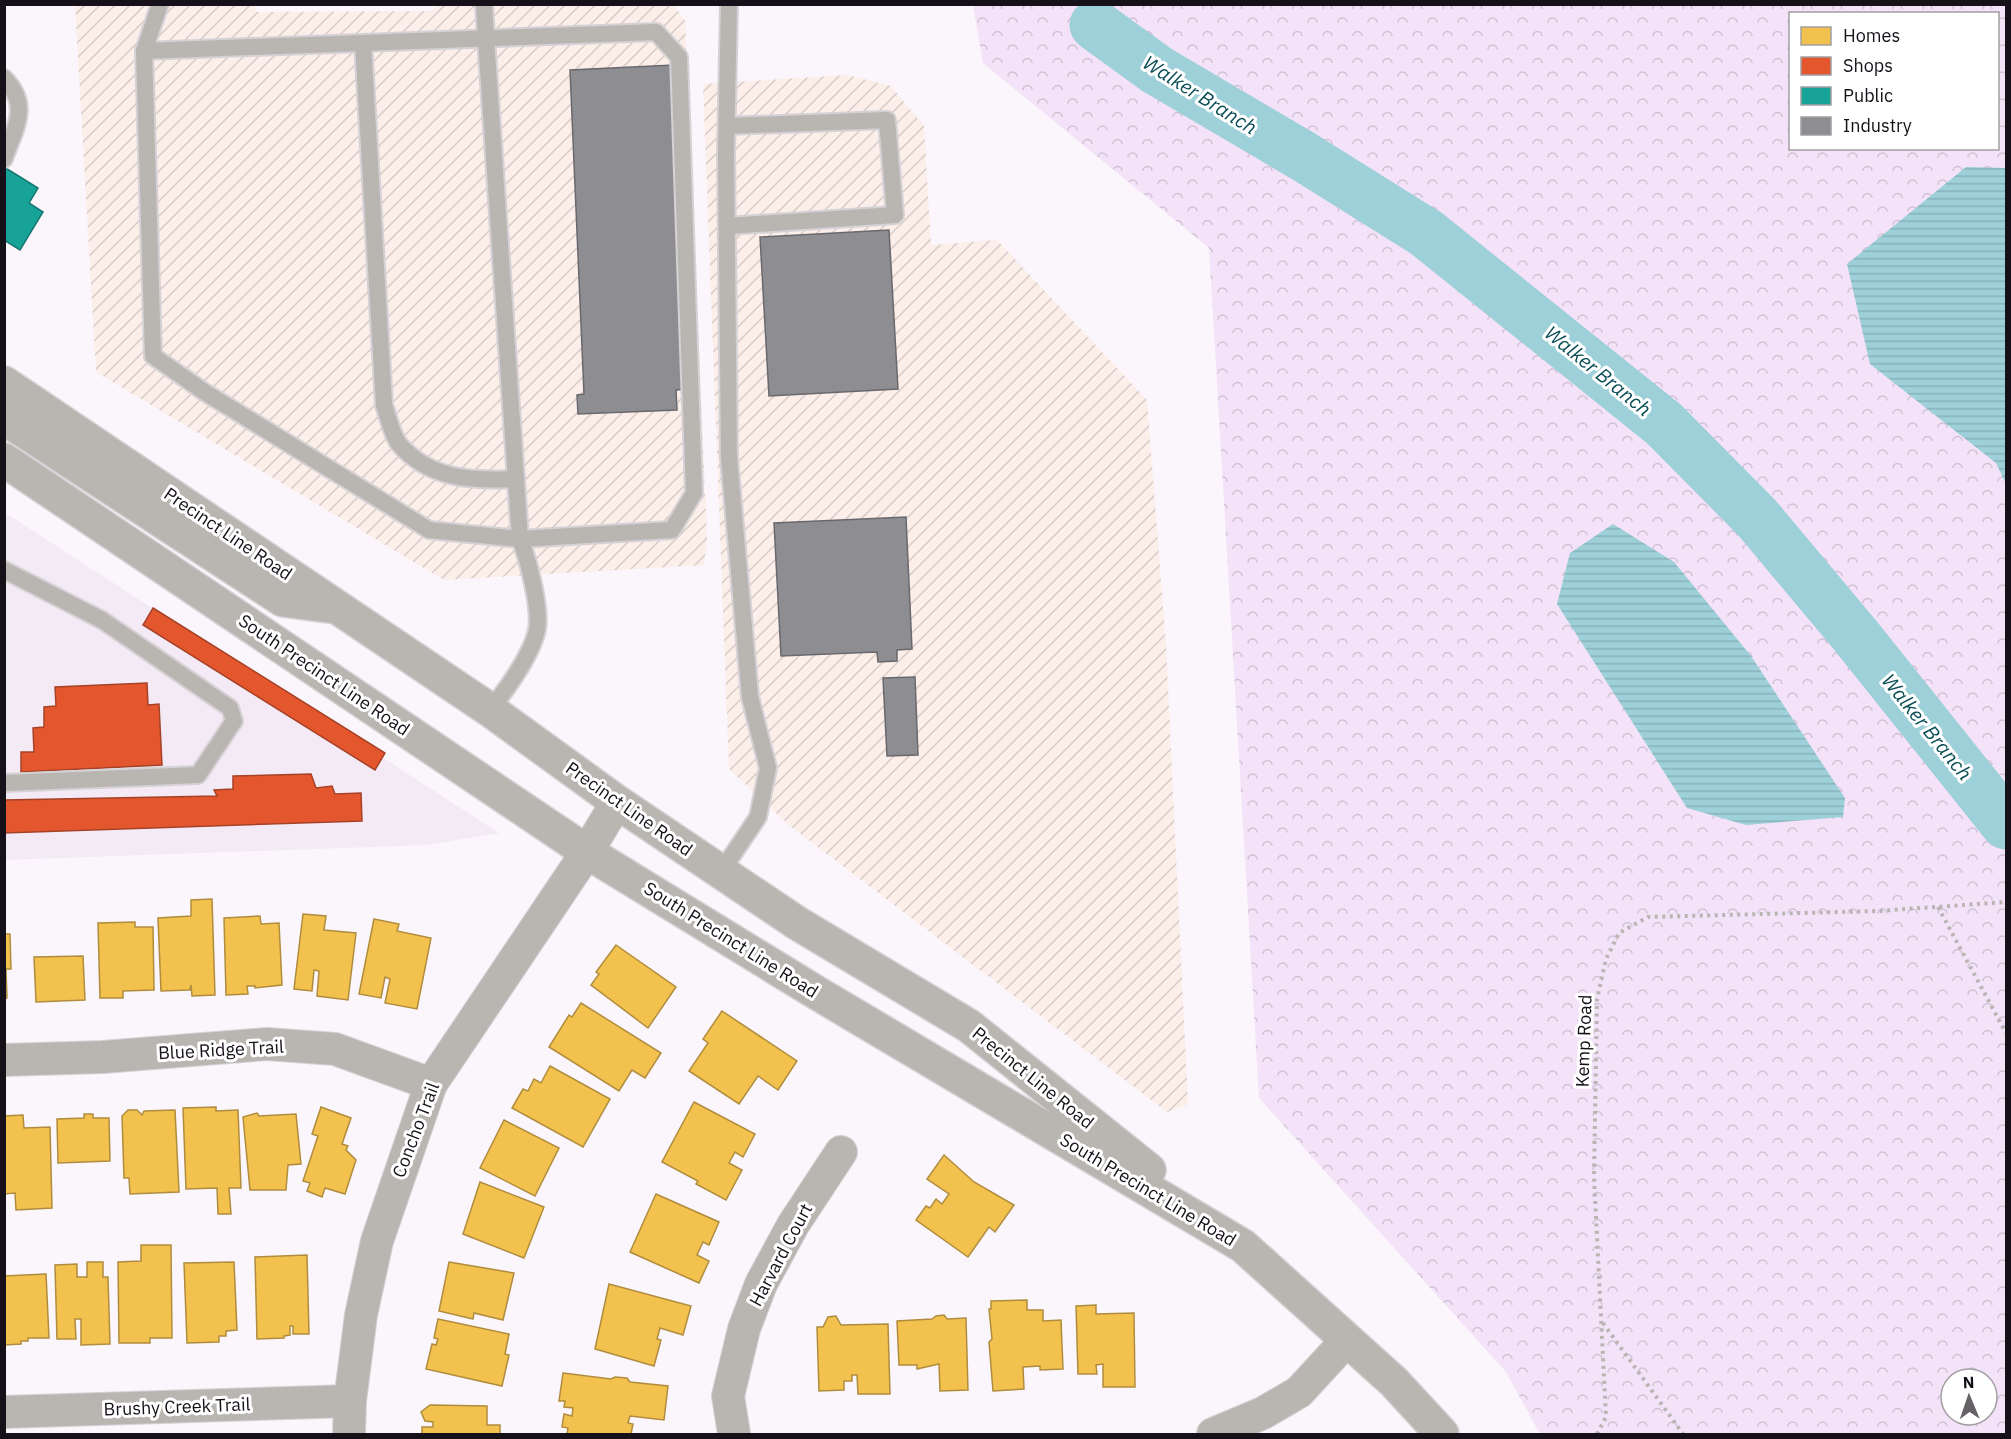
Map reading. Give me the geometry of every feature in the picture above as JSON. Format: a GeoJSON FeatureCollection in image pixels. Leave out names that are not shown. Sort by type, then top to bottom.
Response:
{"type":"FeatureCollection","features":[{"type":"Feature","properties":{"kind":"main road","name":"Precinct Line Road"},"geometry":{"type":"LineString","coordinates":[[4,383],[490,710],[617,802],[797,923],[969,1026],[1244,1246]]}},
{"type":"Feature","properties":{"kind":"main road"},"geometry":{"type":"LineString","coordinates":[[4,418],[283,600],[336,608]]}},
{"type":"Feature","properties":{"kind":"main road","name":"South Precinct Line Road"},"geometry":{"type":"LineString","coordinates":[[4,460],[587,852],[817,993],[1244,1246],[1346,1341],[1394,1382],[1442,1434]]}},
{"type":"Feature","properties":{"kind":"street","name":"Concho Trail"},"geometry":{"type":"LineString","coordinates":[[349,1434],[350,1401],[361,1315],[377,1241],[431,1083],[587,852],[617,802]]}},
{"type":"Feature","properties":{"kind":"street","name":"Blue Ridge Trail"},"geometry":{"type":"LineString","coordinates":[[4,1060],[102,1057],[267,1044],[335,1049],[431,1083]]}},
{"type":"Feature","properties":{"kind":"street","name":"Harvard Court"},"geometry":{"type":"LineString","coordinates":[[734,1434],[728,1396],[744,1329],[754,1302],[793,1225],[841,1152]]}},
{"type":"Feature","properties":{"kind":"street"},"geometry":{"type":"LineString","coordinates":[[1213,1434],[1263,1413],[1299,1392],[1346,1341]]}},
{"type":"Feature","properties":{"kind":"street","name":"Brushy Creek Trail"},"geometry":{"type":"LineString","coordinates":[[4,1412],[350,1401]]}},
{"type":"Feature","properties":{"kind":"lane"},"geometry":{"type":"LineString","coordinates":[[144,51],[656,32],[679,57],[694,493],[672,530],[520,539],[429,530],[206,393],[153,356],[144,51],[160,4]]}},
{"type":"Feature","properties":{"kind":"lane"},"geometry":{"type":"LineString","coordinates":[[484,4],[520,539],[531,566],[537,629],[515,677],[490,710]]}},
{"type":"Feature","properties":{"kind":"lane"},"geometry":{"type":"LineString","coordinates":[[721,872],[758,817],[768,768],[750,697],[729,458],[727,126],[729,4]]}},
{"type":"Feature","properties":{"kind":"lane"},"geometry":{"type":"LineString","coordinates":[[363,43],[384,405],[398,443],[428,468],[470,481],[516,479]]}},
{"type":"Feature","properties":{"kind":"lane"},"geometry":{"type":"LineString","coordinates":[[4,78],[17,90],[20,113],[4,159]]}},
{"type":"Feature","properties":{"kind":"lane"},"geometry":{"type":"LineString","coordinates":[[727,126],[887,120],[895,215],[727,226]]}},
{"type":"Feature","properties":{"kind":"lane"},"geometry":{"type":"LineString","coordinates":[[4,570],[102,620],[230,708],[234,721],[198,775],[4,783]]}},
{"type":"Feature","properties":{"kind":"path","name":"Kemp Road"},"geometry":{"type":"LineString","coordinates":[[1597,1434],[1606,1417],[1594,1177],[1597,999],[1606,959],[1619,933],[1648,917],[1938,907],[2007,902]]}},
{"type":"Feature","properties":{"kind":"path"},"geometry":{"type":"LineString","coordinates":[[1938,907],[2007,1033]]}},
{"type":"Feature","properties":{"kind":"path"},"geometry":{"type":"LineString","coordinates":[[1602,1321],[1683,1434]]}},
{"type":"Feature","properties":{"kind":"shaded area"},"geometry":{"type":"Polygon","coordinates":[[[255,4],[256,12],[431,11],[441,4],[674,5],[685,21],[707,538],[704,565],[444,580],[96,372],[75,5],[255,4]]]}},
{"type":"Feature","properties":{"kind":"shaded area"},"geometry":{"type":"Polygon","coordinates":[[[847,75],[891,86],[924,126],[931,245],[997,240],[1147,400],[1166,645],[1188,1105],[1167,1112],[790,826],[729,769],[703,84],[847,75]]]}},
{"type":"Feature","properties":{"kind":"shaded area"},"geometry":{"type":"Polygon","coordinates":[[[4,512],[499,833],[427,845],[5,860],[4,512]]]}},
{"type":"Feature","properties":{"kind":"green space"},"geometry":{"type":"Polygon","coordinates":[[[973,5],[2006,5],[2006,1434],[1540,1434],[1506,1372],[1259,1098],[1209,248],[983,63],[973,5]]]}},
{"type":"Feature","properties":{"kind":"water"},"geometry":{"type":"Polygon","coordinates":[[[1966,167],[2006,168],[2006,484],[1996,463],[1870,364],[1847,264],[1966,167]]]}},
{"type":"Feature","properties":{"kind":"water"},"geometry":{"type":"Polygon","coordinates":[[[1613,524],[1674,562],[1751,656],[1845,798],[1843,817],[1746,825],[1687,808],[1557,604],[1570,553],[1613,524]]]}},
{"type":"Feature","properties":{"kind":"building: Homes"},"geometry":{"type":"Polygon","coordinates":[[[212,899],[215,995],[192,996],[191,985],[190,990],[161,991],[158,918],[191,916],[191,900],[212,899]]]}},
{"type":"Feature","properties":{"kind":"building: Homes"},"geometry":{"type":"Polygon","coordinates":[[[303,914],[326,916],[324,930],[356,933],[348,1000],[317,996],[319,971],[314,970],[312,991],[294,989],[303,914]]]}},
{"type":"Feature","properties":{"kind":"building: Homes"},"geometry":{"type":"Polygon","coordinates":[[[260,916],[261,924],[279,923],[282,985],[255,988],[255,986],[247,986],[248,994],[226,995],[224,918],[260,916]]]}},
{"type":"Feature","properties":{"kind":"building: Homes"},"geometry":{"type":"Polygon","coordinates":[[[374,919],[399,924],[397,931],[431,938],[417,1009],[385,1003],[390,979],[385,977],[381,998],[359,994],[374,919]]]}},
{"type":"Feature","properties":{"kind":"building: Homes"},"geometry":{"type":"Polygon","coordinates":[[[135,922],[135,927],[153,927],[154,990],[123,991],[123,998],[100,998],[98,923],[135,922]]]}},
{"type":"Feature","properties":{"kind":"building: Homes"},"geometry":{"type":"Polygon","coordinates":[[[4,934],[10,934],[11,969],[6,969],[7,998],[4,999],[4,934]]]}},
{"type":"Feature","properties":{"kind":"building: Homes"},"geometry":{"type":"Polygon","coordinates":[[[616,945],[676,987],[648,1028],[591,985],[599,974],[596,972],[616,945]]]}},
{"type":"Feature","properties":{"kind":"building: Homes"},"geometry":{"type":"Polygon","coordinates":[[[83,956],[85,1000],[36,1002],[34,957],[83,956]]]}},
{"type":"Feature","properties":{"kind":"building: Homes"},"geometry":{"type":"Polygon","coordinates":[[[581,1003],[661,1053],[645,1078],[632,1070],[619,1091],[549,1047],[569,1015],[572,1017],[581,1003]]]}},
{"type":"Feature","properties":{"kind":"building: Homes"},"geometry":{"type":"Polygon","coordinates":[[[722,1011],[797,1061],[778,1090],[758,1076],[739,1104],[689,1071],[708,1043],[703,1039],[722,1011]]]}},
{"type":"Feature","properties":{"kind":"building: Homes"},"geometry":{"type":"Polygon","coordinates":[[[550,1066],[610,1099],[583,1147],[512,1108],[523,1089],[528,1091],[534,1079],[541,1083],[550,1066]]]}},
{"type":"Feature","properties":{"kind":"building: Homes"},"geometry":{"type":"Polygon","coordinates":[[[694,1102],[755,1134],[743,1157],[735,1152],[729,1163],[742,1170],[726,1200],[696,1184],[698,1181],[662,1162],[694,1102]]]}},
{"type":"Feature","properties":{"kind":"building: Homes"},"geometry":{"type":"Polygon","coordinates":[[[216,1107],[216,1111],[238,1110],[241,1188],[229,1188],[231,1214],[218,1214],[217,1188],[186,1189],[183,1108],[216,1107]]]}},
{"type":"Feature","properties":{"kind":"building: Homes"},"geometry":{"type":"Polygon","coordinates":[[[321,1107],[351,1118],[342,1144],[348,1146],[346,1150],[356,1160],[345,1194],[325,1188],[322,1197],[307,1191],[310,1183],[303,1181],[318,1136],[312,1134],[321,1107]]]}},
{"type":"Feature","properties":{"kind":"building: Homes"},"geometry":{"type":"Polygon","coordinates":[[[128,1110],[137,1110],[142,1115],[144,1111],[175,1110],[179,1192],[130,1194],[129,1178],[124,1178],[122,1116],[128,1110]]]}},
{"type":"Feature","properties":{"kind":"building: Homes"},"geometry":{"type":"Polygon","coordinates":[[[257,1113],[259,1116],[296,1114],[301,1164],[288,1165],[286,1190],[250,1190],[243,1117],[257,1113]]]}},
{"type":"Feature","properties":{"kind":"building: Homes"},"geometry":{"type":"Polygon","coordinates":[[[84,1114],[93,1114],[93,1118],[109,1118],[110,1161],[58,1163],[57,1119],[84,1118],[84,1114]]]}},
{"type":"Feature","properties":{"kind":"building: Homes"},"geometry":{"type":"Polygon","coordinates":[[[23,1115],[24,1128],[50,1127],[52,1208],[16,1210],[15,1193],[4,1194],[4,1116],[23,1115]]]}},
{"type":"Feature","properties":{"kind":"building: Homes"},"geometry":{"type":"Polygon","coordinates":[[[504,1120],[559,1148],[535,1196],[480,1168],[504,1120]]]}},
{"type":"Feature","properties":{"kind":"building: Homes"},"geometry":{"type":"Polygon","coordinates":[[[944,1155],[974,1182],[1014,1205],[995,1232],[989,1227],[968,1257],[916,1220],[926,1206],[930,1208],[936,1199],[942,1204],[949,1194],[927,1179],[944,1155]]]}},
{"type":"Feature","properties":{"kind":"building: Homes"},"geometry":{"type":"Polygon","coordinates":[[[480,1182],[544,1207],[524,1258],[463,1234],[480,1182]]]}},
{"type":"Feature","properties":{"kind":"building: Homes"},"geometry":{"type":"Polygon","coordinates":[[[656,1194],[719,1222],[709,1245],[703,1242],[697,1255],[709,1261],[699,1283],[630,1252],[656,1194]]]}},
{"type":"Feature","properties":{"kind":"building: Homes"},"geometry":{"type":"Polygon","coordinates":[[[141,1245],[171,1245],[172,1338],[150,1338],[150,1343],[119,1343],[118,1262],[141,1261],[141,1245]]]}},
{"type":"Feature","properties":{"kind":"building: Homes"},"geometry":{"type":"Polygon","coordinates":[[[307,1255],[309,1334],[293,1334],[293,1326],[290,1326],[290,1335],[284,1338],[257,1339],[255,1257],[307,1255]]]}},
{"type":"Feature","properties":{"kind":"building: Homes"},"geometry":{"type":"Polygon","coordinates":[[[87,1262],[103,1262],[103,1277],[108,1277],[110,1344],[81,1345],[81,1319],[75,1319],[76,1339],[57,1339],[55,1265],[77,1264],[77,1277],[87,1277],[87,1262]]]}},
{"type":"Feature","properties":{"kind":"building: Homes"},"geometry":{"type":"Polygon","coordinates":[[[234,1262],[237,1330],[226,1331],[226,1336],[219,1336],[219,1342],[187,1343],[184,1263],[234,1262]]]}},
{"type":"Feature","properties":{"kind":"building: Homes"},"geometry":{"type":"Polygon","coordinates":[[[449,1262],[514,1273],[503,1320],[474,1313],[473,1319],[439,1311],[449,1262]]]}},
{"type":"Feature","properties":{"kind":"building: Homes"},"geometry":{"type":"Polygon","coordinates":[[[46,1274],[49,1338],[28,1338],[28,1341],[21,1341],[21,1344],[4,1345],[4,1276],[46,1274]]]}},
{"type":"Feature","properties":{"kind":"building: Homes"},"geometry":{"type":"Polygon","coordinates":[[[609,1284],[691,1306],[683,1335],[660,1328],[657,1339],[661,1340],[654,1366],[595,1349],[609,1284]]]}},
{"type":"Feature","properties":{"kind":"building: Homes"},"geometry":{"type":"Polygon","coordinates":[[[1027,1300],[1027,1310],[1043,1310],[1043,1321],[1061,1320],[1063,1369],[1040,1370],[1040,1366],[1023,1367],[1024,1389],[993,1391],[989,1342],[992,1339],[989,1309],[991,1309],[991,1301],[1027,1300]]]}},
{"type":"Feature","properties":{"kind":"building: Homes"},"geometry":{"type":"Polygon","coordinates":[[[1096,1305],[1096,1314],[1134,1313],[1135,1387],[1103,1387],[1103,1364],[1096,1365],[1097,1374],[1078,1374],[1076,1306],[1096,1305]]]}},
{"type":"Feature","properties":{"kind":"building: Homes"},"geometry":{"type":"Polygon","coordinates":[[[944,1315],[947,1319],[966,1318],[968,1390],[940,1391],[939,1364],[917,1369],[917,1365],[899,1365],[897,1321],[932,1319],[944,1315]]]}},
{"type":"Feature","properties":{"kind":"building: Homes"},"geometry":{"type":"Polygon","coordinates":[[[836,1316],[841,1325],[888,1324],[890,1394],[858,1394],[857,1375],[852,1375],[852,1381],[844,1381],[844,1390],[819,1391],[817,1327],[823,1327],[828,1317],[836,1316]]]}},
{"type":"Feature","properties":{"kind":"building: Homes"},"geometry":{"type":"Polygon","coordinates":[[[438,1319],[509,1334],[505,1354],[509,1355],[502,1386],[426,1369],[432,1344],[436,1345],[438,1339],[434,1338],[438,1319]]]}},
{"type":"Feature","properties":{"kind":"building: Homes"},"geometry":{"type":"Polygon","coordinates":[[[563,1373],[611,1379],[627,1378],[630,1382],[668,1386],[664,1420],[630,1416],[628,1423],[633,1424],[631,1434],[567,1434],[568,1428],[562,1427],[564,1414],[572,1416],[573,1408],[564,1407],[565,1401],[559,1401],[563,1373]]]}},
{"type":"Feature","properties":{"kind":"building: Homes"},"geometry":{"type":"Polygon","coordinates":[[[430,1405],[487,1406],[487,1425],[500,1425],[500,1434],[422,1434],[422,1427],[433,1427],[433,1422],[425,1421],[421,1412],[430,1405]]]}},
{"type":"Feature","properties":{"kind":"building: Shops"},"geometry":{"type":"Polygon","coordinates":[[[153,608],[385,753],[375,770],[143,625],[153,608]]]}},
{"type":"Feature","properties":{"kind":"building: Shops"},"geometry":{"type":"Polygon","coordinates":[[[147,683],[148,705],[159,704],[162,765],[21,772],[21,752],[34,752],[33,728],[44,727],[44,707],[56,706],[55,687],[147,683]]]}},
{"type":"Feature","properties":{"kind":"building: Shops"},"geometry":{"type":"Polygon","coordinates":[[[311,774],[316,788],[332,786],[335,794],[361,793],[362,821],[4,833],[4,800],[217,796],[214,790],[233,789],[233,776],[311,774]]]}},
{"type":"Feature","properties":{"kind":"building: Public"},"geometry":{"type":"Polygon","coordinates":[[[4,167],[38,188],[29,203],[43,212],[20,250],[4,240],[4,167]]]}},
{"type":"Feature","properties":{"kind":"building: Industry"},"geometry":{"type":"Polygon","coordinates":[[[674,65],[688,389],[676,390],[677,410],[578,414],[577,395],[584,394],[570,70],[674,65]]]}},
{"type":"Feature","properties":{"kind":"building: Industry"},"geometry":{"type":"Polygon","coordinates":[[[889,230],[898,389],[769,396],[760,237],[889,230]]]}},
{"type":"Feature","properties":{"kind":"building: Industry"},"geometry":{"type":"Polygon","coordinates":[[[906,517],[912,649],[897,650],[897,661],[878,662],[877,652],[781,656],[774,523],[906,517]]]}},
{"type":"Feature","properties":{"kind":"building: Industry"},"geometry":{"type":"Polygon","coordinates":[[[915,677],[918,755],[887,756],[883,678],[915,677]]]}},
{"type":"Feature","properties":{"kind":"waterway","name":"Walker Branch"},"geometry":{"type":"LineString","coordinates":[[1095,25],[1157,70],[1303,156],[1426,233],[1664,424],[1757,518],[1855,635],[2006,824]]}}]}
